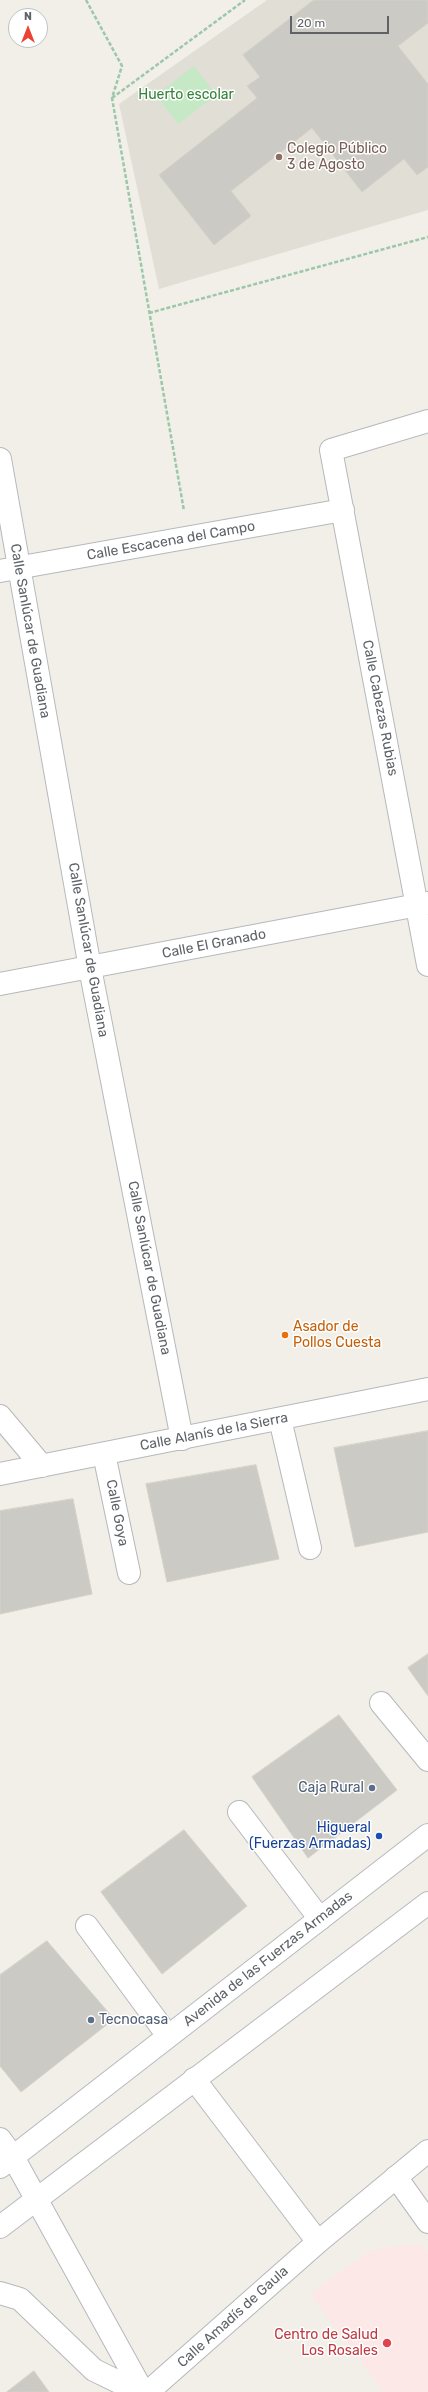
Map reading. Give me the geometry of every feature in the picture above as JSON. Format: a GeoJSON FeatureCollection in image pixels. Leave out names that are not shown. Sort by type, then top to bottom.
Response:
{"type":"FeatureCollection","features":[{"type":"Feature","properties":{"kind":"street","name":"Calle Cabezas Rubias"},"geometry":{"type":"LineString","coordinates":[[428,421],[332,450],[422,904],[428,965]]}},
{"type":"Feature","properties":{"kind":"street","name":"Calle Sanlúcar de Guadiana"},"geometry":{"type":"LineString","coordinates":[[0,459],[10,569],[182,1439]]}},
{"type":"Feature","properties":{"kind":"street","name":"Calle Escacena del Campo"},"geometry":{"type":"LineString","coordinates":[[10,569],[343,510]]}},
{"type":"Feature","properties":{"kind":"street","name":"Calle El Granado"},"geometry":{"type":"LineString","coordinates":[[0,984],[422,904]]}},
{"type":"Feature","properties":{"kind":"street","name":"Calle Alanís de la Sierra"},"geometry":{"type":"LineString","coordinates":[[0,1474],[428,1389]]}},
{"type":"Feature","properties":{"kind":"street"},"geometry":{"type":"LineString","coordinates":[[0,1416],[42,1466]]}},
{"type":"Feature","properties":{"kind":"street"},"geometry":{"type":"LineString","coordinates":[[280,1419],[310,1548]]}},
{"type":"Feature","properties":{"kind":"street","name":"Calle Goya"},"geometry":{"type":"LineString","coordinates":[[104,1454],[129,1573]]}},
{"type":"Feature","properties":{"kind":"street"},"geometry":{"type":"LineString","coordinates":[[381,1703],[428,1760]]}},
{"type":"Feature","properties":{"kind":"street"},"geometry":{"type":"LineString","coordinates":[[239,1812],[320,1919]]}},
{"type":"Feature","properties":{"kind":"street","name":"Avenida de las Fuerzas Armadas"},"geometry":{"type":"LineString","coordinates":[[7,2162],[428,1835]]}},
{"type":"Feature","properties":{"kind":"street"},"geometry":{"type":"LineString","coordinates":[[0,2227],[36,2198],[428,1903]]}},
{"type":"Feature","properties":{"kind":"street"},"geometry":{"type":"LineString","coordinates":[[87,1926],[168,2036]]}},
{"type":"Feature","properties":{"kind":"street"},"geometry":{"type":"LineString","coordinates":[[194,2079],[318,2242]]}},
{"type":"Feature","properties":{"kind":"street"},"geometry":{"type":"LineString","coordinates":[[0,2139],[7,2162],[36,2198],[143,2392]]}},
{"type":"Feature","properties":{"kind":"street","name":"Calle Amadís de Gaula"},"geometry":{"type":"LineString","coordinates":[[148,2392],[318,2242],[428,2151]]}},
{"type":"Feature","properties":{"kind":"street"},"geometry":{"type":"LineString","coordinates":[[396,2177],[428,2222]]}},
{"type":"Feature","properties":{"kind":"street"},"geometry":{"type":"LineString","coordinates":[[0,2293],[20,2299],[94,2370],[139,2392]]}},
{"type":"Feature","properties":{"kind":"path"},"geometry":{"type":"LineString","coordinates":[[86,0],[122,66],[112,98],[185,519]]}},
{"type":"Feature","properties":{"kind":"path"},"geometry":{"type":"LineString","coordinates":[[112,98],[245,0]]}},
{"type":"Feature","properties":{"kind":"path"},"geometry":{"type":"LineString","coordinates":[[149,313],[428,237]]}},
{"type":"Feature","properties":{"kind":"shaded area","name":"Colegio Público 3 de Agosto"},"geometry":{"type":"Polygon","coordinates":[[[267,0],[428,0],[428,210],[159,289],[119,104],[267,0]]]}},
{"type":"Feature","properties":{"kind":"shaded area","name":"Centro de Salud Los Rosales"},"geometry":{"type":"Polygon","coordinates":[[[421,2243],[428,2252],[428,2392],[384,2392],[310,2294],[371,2250],[421,2243]]]}},
{"type":"Feature","properties":{"kind":"green space","name":"Huerto escolar"},"geometry":{"type":"Polygon","coordinates":[[[194,66],[216,95],[178,124],[156,95],[194,66]]]}},
{"type":"Feature","properties":{"kind":"building"},"geometry":{"type":"Polygon","coordinates":[[[314,0],[428,0],[428,23],[398,46],[428,84],[428,167],[417,175],[404,159],[362,192],[312,128],[231,191],[251,216],[214,245],[159,175],[257,98],[247,86],[260,77],[243,55],[314,0]]]}},
{"type":"Feature","properties":{"kind":"building"},"geometry":{"type":"Polygon","coordinates":[[[428,1431],[428,1532],[355,1547],[334,1448],[428,1431]]]}},
{"type":"Feature","properties":{"kind":"building"},"geometry":{"type":"Polygon","coordinates":[[[256,1465],[279,1559],[167,1582],[146,1484],[256,1465]]]}},
{"type":"Feature","properties":{"kind":"building"},"geometry":{"type":"Polygon","coordinates":[[[73,1499],[92,1594],[0,1614],[0,1511],[73,1499]]]}},
{"type":"Feature","properties":{"kind":"building"},"geometry":{"type":"Polygon","coordinates":[[[428,1654],[428,1696],[408,1668],[428,1654]]]}},
{"type":"Feature","properties":{"kind":"building"},"geometry":{"type":"Polygon","coordinates":[[[339,1715],[397,1790],[308,1858],[252,1777],[339,1715]]]}},
{"type":"Feature","properties":{"kind":"building"},"geometry":{"type":"Polygon","coordinates":[[[184,1830],[247,1906],[162,1974],[101,1892],[184,1830]]]}},
{"type":"Feature","properties":{"kind":"building"},"geometry":{"type":"Polygon","coordinates":[[[47,1941],[114,2019],[21,2092],[0,2066],[0,1975],[47,1941]]]}},
{"type":"Feature","properties":{"kind":"building"},"geometry":{"type":"Polygon","coordinates":[[[34,2371],[49,2392],[7,2392],[34,2371]]]}},
{"type":"Feature","properties":{"kind":"place","name":"Colegio Público 3 de Agosto"},"geometry":{"type":"Point","coordinates":[279,157]}},
{"type":"Feature","properties":{"kind":"place","name":"Asador de Pollos Cuesta"},"geometry":{"type":"Point","coordinates":[285,1335]}},
{"type":"Feature","properties":{"kind":"place","name":"Caja Rural"},"geometry":{"type":"Point","coordinates":[372,1788]}},
{"type":"Feature","properties":{"kind":"place","name":"Higueral (Fuerzas Armadas)"},"geometry":{"type":"Point","coordinates":[379,1836]}},
{"type":"Feature","properties":{"kind":"place","name":"Tecnocasa"},"geometry":{"type":"Point","coordinates":[91,2020]}},
{"type":"Feature","properties":{"kind":"place","name":"Centro de Salud Los Rosales"},"geometry":{"type":"Point","coordinates":[387,2343]}}]}
